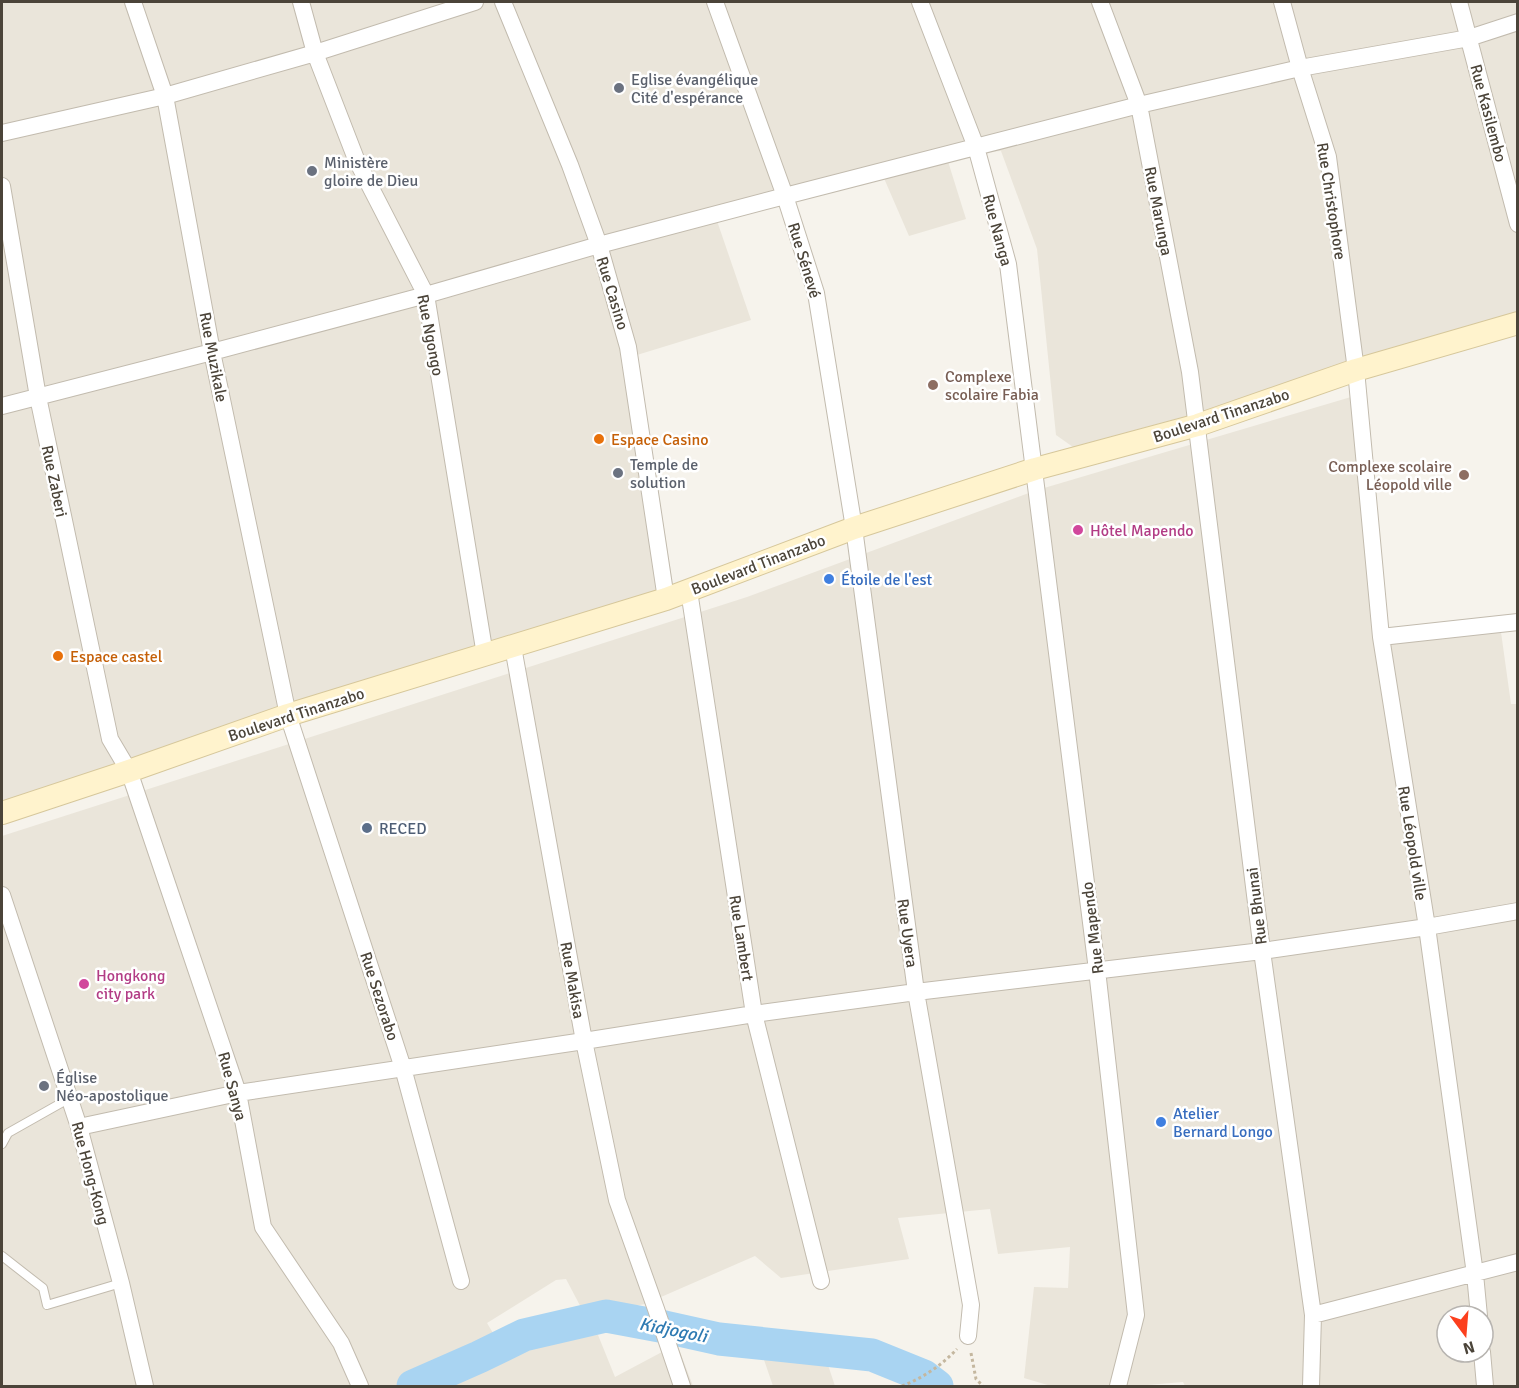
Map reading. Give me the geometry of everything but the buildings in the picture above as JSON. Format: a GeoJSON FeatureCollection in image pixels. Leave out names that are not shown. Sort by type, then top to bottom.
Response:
{"type":"FeatureCollection","features":[{"type":"Feature","properties":{"kind":"street","name":"Rue Muzikale"},"geometry":{"type":"LineString","coordinates":[[133,2],[165,96],[212,352],[288,715]]}},
{"type":"Feature","properties":{"kind":"street","name":"Rue Ngongo"},"geometry":{"type":"LineString","coordinates":[[301,2],[315,53],[356,159],[426,295],[485,655]]}},
{"type":"Feature","properties":{"kind":"street"},"geometry":{"type":"LineString","coordinates":[[2,133],[165,96],[315,53],[475,2]]}},
{"type":"Feature","properties":{"kind":"street","name":"Rue Casino"},"geometry":{"type":"LineString","coordinates":[[503,2],[570,165],[598,245],[628,347],[666,599]]}},
{"type":"Feature","properties":{"kind":"street","name":"Rue Sénevé"},"geometry":{"type":"LineString","coordinates":[[715,2],[785,196],[816,293],[854,528]]}},
{"type":"Feature","properties":{"kind":"street","name":"Rue Nanga"},"geometry":{"type":"LineString","coordinates":[[920,2],[976,147],[1008,264],[1035,469]]}},
{"type":"Feature","properties":{"kind":"street","name":"Rue Marunga"},"geometry":{"type":"LineString","coordinates":[[1100,2],[1139,105],[1198,425]]}},
{"type":"Feature","properties":{"kind":"street","name":"Rue Christophore"},"geometry":{"type":"LineString","coordinates":[[1282,2],[1328,158],[1356,370]]}},
{"type":"Feature","properties":{"kind":"street","name":"Rue Kasilembo"},"geometry":{"type":"LineString","coordinates":[[1459,2],[1518,224]]}},
{"type":"Feature","properties":{"kind":"street"},"geometry":{"type":"LineString","coordinates":[[2,406],[426,295],[598,245],[1139,105],[1300,68],[1469,38],[1518,22]]}},
{"type":"Feature","properties":{"kind":"street","name":"Rue Zaberi"},"geometry":{"type":"LineString","coordinates":[[2,186],[38,397],[110,739],[129,771]]}},
{"type":"Feature","properties":{"kind":"street","name":"Boulevard Tinanzabo"},"geometry":{"type":"LineString","coordinates":[[2,813],[288,715],[666,599],[854,528],[1035,469],[1198,425],[1356,370],[1518,323]]}},
{"type":"Feature","properties":{"kind":"street","name":"Rue Léopold ville"},"geometry":{"type":"LineString","coordinates":[[1356,370],[1381,637],[1427,927],[1478,1304]]}},
{"type":"Feature","properties":{"kind":"street","name":"Rue Bhunai"},"geometry":{"type":"LineString","coordinates":[[1198,425],[1262,951],[1313,1315],[1311,1386]]}},
{"type":"Feature","properties":{"kind":"street","name":"Rue Mapendo"},"geometry":{"type":"LineString","coordinates":[[1035,469],[1097,970],[1136,1315],[1118,1386]]}},
{"type":"Feature","properties":{"kind":"street","name":"Rue Uyera"},"geometry":{"type":"LineString","coordinates":[[854,528],[916,992],[971,1305],[968,1336]]}},
{"type":"Feature","properties":{"kind":"street","name":"Rue Lambert"},"geometry":{"type":"LineString","coordinates":[[689,591],[754,1014],[821,1281]]}},
{"type":"Feature","properties":{"kind":"street"},"geometry":{"type":"LineString","coordinates":[[1381,637],[1518,622]]}},
{"type":"Feature","properties":{"kind":"street","name":"Rue Makisa"},"geometry":{"type":"LineString","coordinates":[[513,647],[584,1041],[617,1200],[657,1308],[682,1386]]}},
{"type":"Feature","properties":{"kind":"street","name":"Rue Sezorabo"},"geometry":{"type":"LineString","coordinates":[[288,715],[403,1068],[461,1281]]}},
{"type":"Feature","properties":{"kind":"street","name":"Rue Sanya"},"geometry":{"type":"LineString","coordinates":[[129,771],[238,1093],[263,1227],[341,1343],[360,1386]]}},
{"type":"Feature","properties":{"kind":"street","name":"Rue Hong-Kong"},"geometry":{"type":"LineString","coordinates":[[2,894],[79,1127],[121,1283],[145,1386]]}},
{"type":"Feature","properties":{"kind":"street"},"geometry":{"type":"LineString","coordinates":[[79,1127],[238,1093],[754,1014],[916,992],[1262,951],[1518,911]]}},
{"type":"Feature","properties":{"kind":"street"},"geometry":{"type":"LineString","coordinates":[[1313,1315],[1518,1262]]}},
{"type":"Feature","properties":{"kind":"street"},"geometry":{"type":"LineString","coordinates":[[1483,1364],[1485,1386]]}},
{"type":"Feature","properties":{"kind":"lane"},"geometry":{"type":"LineString","coordinates":[[2,1144],[8,1133],[70,1098]]}},
{"type":"Feature","properties":{"kind":"lane"},"geometry":{"type":"LineString","coordinates":[[2,1256],[43,1288],[47,1305],[121,1283]]}},
{"type":"Feature","properties":{"kind":"path"},"geometry":{"type":"LineString","coordinates":[[902,1386],[924,1376],[949,1358],[968,1336]]}},
{"type":"Feature","properties":{"kind":"path"},"geometry":{"type":"LineString","coordinates":[[968,1336],[976,1379],[983,1386]]}},
{"type":"Feature","properties":{"kind":"shaded area"},"geometry":{"type":"Polygon","coordinates":[[[2,2],[1517,2],[1517,319],[1308,383],[1073,447],[1056,435],[1037,249],[1001,151],[946,155],[966,219],[909,236],[883,176],[715,215],[751,320],[637,355],[674,591],[2,809],[2,2]]]}},
{"type":"Feature","properties":{"kind":"shaded area"},"geometry":{"type":"Polygon","coordinates":[[[1361,394],[1388,640],[1500,625],[1511,704],[1517,704],[1517,1386],[1185,1386],[1183,1382],[1136,1386],[1051,1386],[1024,1378],[1034,1287],[1068,1288],[1070,1247],[998,1254],[990,1209],[898,1218],[909,1259],[781,1278],[755,1256],[645,1304],[585,1315],[566,1279],[556,1280],[487,1323],[499,1343],[413,1386],[2,1386],[2,836],[747,597],[1034,491],[1361,394]]]}},
{"type":"Feature","properties":{"kind":"shaded area"},"geometry":{"type":"Polygon","coordinates":[[[598,1335],[615,1377],[677,1344],[693,1386],[440,1386],[541,1340],[598,1335]]]}},
{"type":"Feature","properties":{"kind":"shaded area"},"geometry":{"type":"Polygon","coordinates":[[[820,1341],[835,1386],[773,1386],[761,1351],[820,1341]]]}},
{"type":"Feature","properties":{"kind":"waterway","name":"Kidjogoli"},"geometry":{"type":"LineString","coordinates":[[413,1386],[524,1335],[606,1316],[719,1339],[872,1355],[924,1376],[937,1386]]}},
{"type":"Feature","properties":{"kind":"place","name":"Eglise évangélique Cité d'espérance"},"geometry":{"type":"Point","coordinates":[619,88]}},
{"type":"Feature","properties":{"kind":"place","name":"Ministère gloire de Dieu"},"geometry":{"type":"Point","coordinates":[312,171]}},
{"type":"Feature","properties":{"kind":"place","name":"Complexe scolaire Fabia"},"geometry":{"type":"Point","coordinates":[933,385]}},
{"type":"Feature","properties":{"kind":"place","name":"Espace Casino"},"geometry":{"type":"Point","coordinates":[599,439]}},
{"type":"Feature","properties":{"kind":"place","name":"Temple de solution"},"geometry":{"type":"Point","coordinates":[618,473]}},
{"type":"Feature","properties":{"kind":"place","name":"Complexe scolaire Léopold ville"},"geometry":{"type":"Point","coordinates":[1464,475]}},
{"type":"Feature","properties":{"kind":"place","name":"Hôtel Mapendo"},"geometry":{"type":"Point","coordinates":[1078,530]}},
{"type":"Feature","properties":{"kind":"place","name":"Étoile de l'est"},"geometry":{"type":"Point","coordinates":[829,579]}},
{"type":"Feature","properties":{"kind":"place","name":"Espace castel"},"geometry":{"type":"Point","coordinates":[58,656]}},
{"type":"Feature","properties":{"kind":"place","name":"RECED"},"geometry":{"type":"Point","coordinates":[367,828]}},
{"type":"Feature","properties":{"kind":"place","name":"Hongkong city park"},"geometry":{"type":"Point","coordinates":[84,984]}},
{"type":"Feature","properties":{"kind":"place","name":"Église Néo-apostolique"},"geometry":{"type":"Point","coordinates":[44,1086]}},
{"type":"Feature","properties":{"kind":"place","name":"Atelier Bernard Longo"},"geometry":{"type":"Point","coordinates":[1161,1122]}}]}
